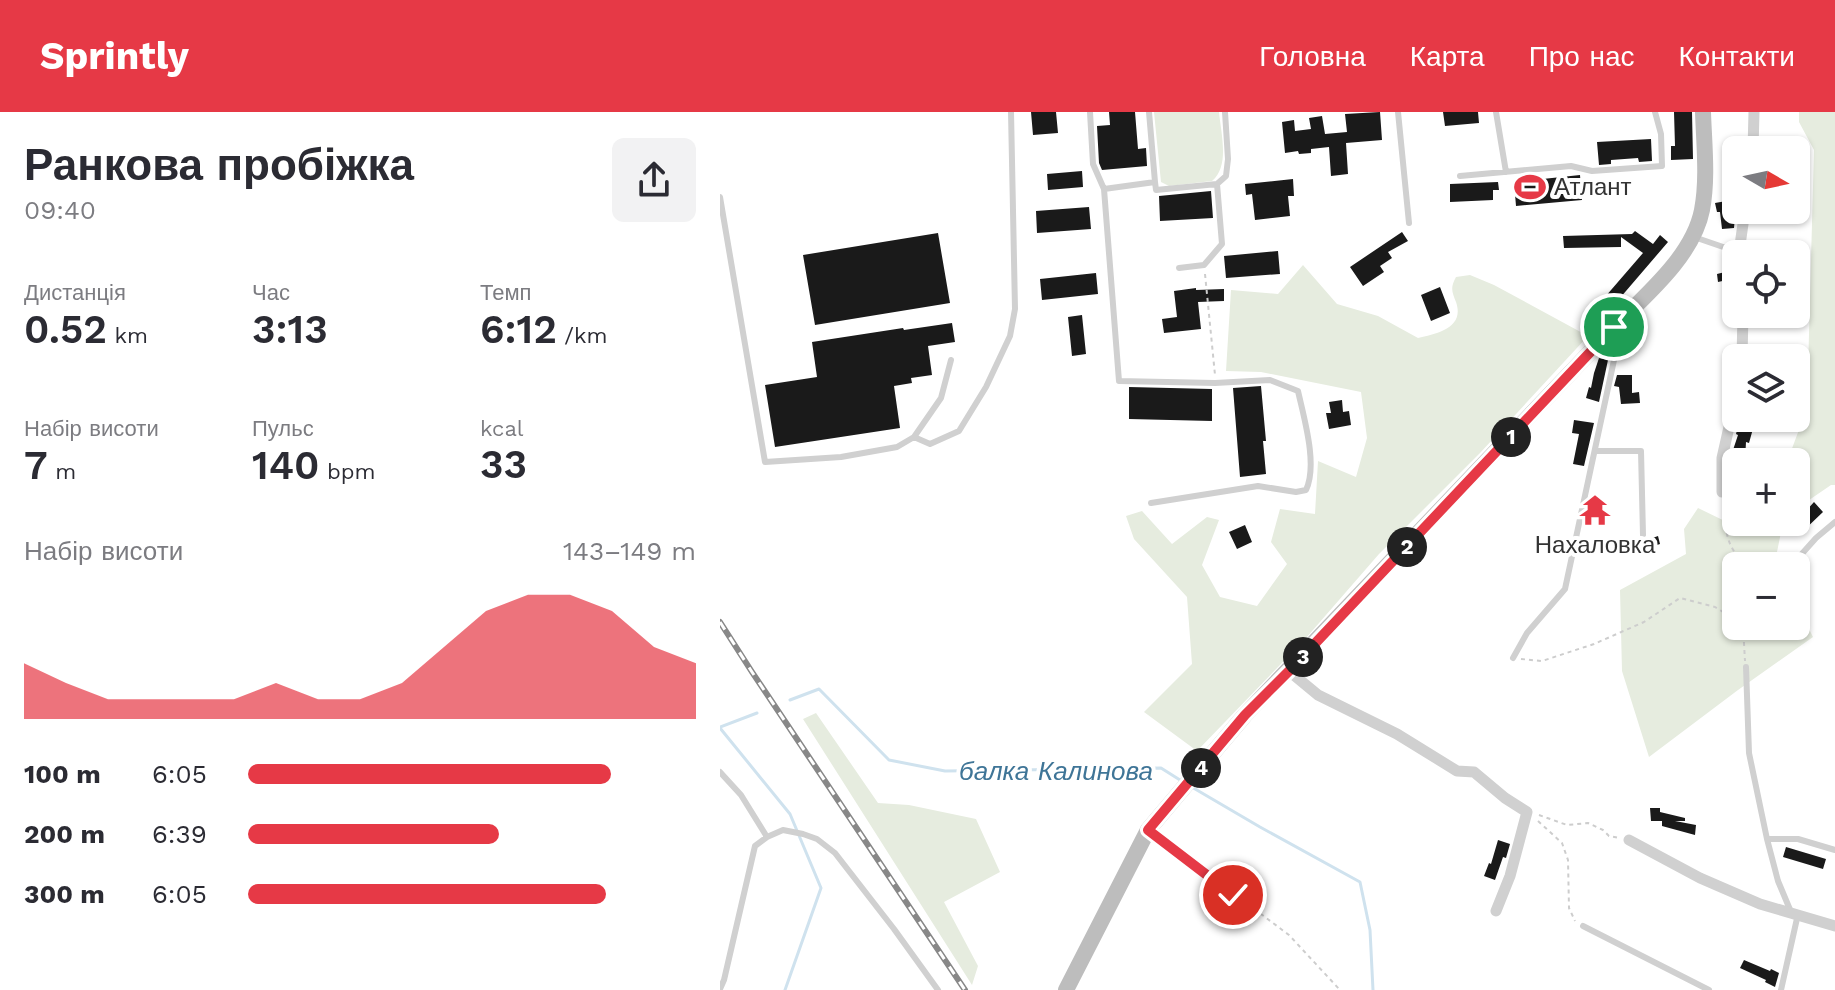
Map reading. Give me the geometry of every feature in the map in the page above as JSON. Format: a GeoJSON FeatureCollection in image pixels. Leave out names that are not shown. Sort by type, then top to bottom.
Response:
{"type":"FeatureCollection","features":[{"type":"Feature","properties":{"kind":"street"},"geometry":{"type":"LineString","coordinates":[[1066,990],[1148,830],[1245,715],[1659,282],[1693,237],[1705,185],[1703,112]]}},
{"type":"Feature","properties":{"kind":"street"},"geometry":{"type":"LineString","coordinates":[[1753,136],[1754,112]]}},
{"type":"Feature","properties":{"kind":"street"},"geometry":{"type":"LineString","coordinates":[[1289,671],[1318,695],[1397,734],[1457,771],[1474,772],[1527,812],[1510,876],[1496,911]]}},
{"type":"Feature","properties":{"kind":"street"},"geometry":{"type":"LineString","coordinates":[[1629,840],[1700,878],[1760,904],[1835,926]]}},
{"type":"Feature","properties":{"kind":"lane"},"geometry":{"type":"LineString","coordinates":[[914,437],[930,444],[959,431],[986,387],[1010,336],[1015,309],[1011,112]]}},
{"type":"Feature","properties":{"kind":"lane"},"geometry":{"type":"LineString","coordinates":[[1090,112],[1093,164],[1104,189],[1119,381],[1215,383],[1270,380],[1298,391],[1308,435],[1310,481],[1306,490],[1296,492],[1258,486],[1151,503]]}},
{"type":"Feature","properties":{"kind":"lane"},"geometry":{"type":"LineString","coordinates":[[1149,112],[1156,190],[1217,184],[1226,176],[1225,112]]}},
{"type":"Feature","properties":{"kind":"lane"},"geometry":{"type":"LineString","coordinates":[[1398,112],[1409,223]]}},
{"type":"Feature","properties":{"kind":"lane"},"geometry":{"type":"LineString","coordinates":[[1496,112],[1506,172]]}},
{"type":"Feature","properties":{"kind":"lane"},"geometry":{"type":"LineString","coordinates":[[1460,176],[1571,166],[1592,171],[1662,166],[1661,134],[1655,112]]}},
{"type":"Feature","properties":{"kind":"lane"},"geometry":{"type":"LineString","coordinates":[[1104,189],[1155,182]]}},
{"type":"Feature","properties":{"kind":"lane"},"geometry":{"type":"LineString","coordinates":[[1179,268],[1204,265],[1222,244],[1217,184]]}},
{"type":"Feature","properties":{"kind":"lane"},"geometry":{"type":"LineString","coordinates":[[720,197],[765,462],[841,457],[897,447],[914,437],[941,398],[951,360]]}},
{"type":"Feature","properties":{"kind":"lane"},"geometry":{"type":"LineString","coordinates":[[1693,237],[1722,247]]}},
{"type":"Feature","properties":{"kind":"lane"},"geometry":{"type":"LineString","coordinates":[[1513,658],[1527,633],[1565,589],[1617,346],[1614,327]]}},
{"type":"Feature","properties":{"kind":"lane"},"geometry":{"type":"LineString","coordinates":[[1596,451],[1641,451],[1643,535]]}},
{"type":"Feature","properties":{"kind":"lane"},"geometry":{"type":"LineString","coordinates":[[1804,552],[1835,522]]}},
{"type":"Feature","properties":{"kind":"lane"},"geometry":{"type":"LineString","coordinates":[[1746,667],[1749,753],[1778,881],[1794,913],[1781,990]]}},
{"type":"Feature","properties":{"kind":"lane"},"geometry":{"type":"LineString","coordinates":[[720,772],[741,795],[767,837]]}},
{"type":"Feature","properties":{"kind":"lane"},"geometry":{"type":"LineString","coordinates":[[720,989],[755,846],[783,830],[817,839],[835,853],[938,990]]}},
{"type":"Feature","properties":{"kind":"lane"},"geometry":{"type":"LineString","coordinates":[[1767,839],[1798,839],[1835,850]]}},
{"type":"Feature","properties":{"kind":"lane"},"geometry":{"type":"LineString","coordinates":[[1583,926],[1709,990]]}},
{"type":"Feature","properties":{"kind":"path"},"geometry":{"type":"LineString","coordinates":[[1204,265],[1215,383]]}},
{"type":"Feature","properties":{"kind":"path"},"geometry":{"type":"LineString","coordinates":[[1513,658],[1542,661],[1594,644],[1644,622],[1680,598],[1722,611]]}},
{"type":"Feature","properties":{"kind":"path"},"geometry":{"type":"LineString","coordinates":[[1744,640],[1746,667]]}},
{"type":"Feature","properties":{"kind":"path"},"geometry":{"type":"LineString","coordinates":[[1527,812],[1567,825],[1588,823],[1609,836],[1629,840]]}},
{"type":"Feature","properties":{"kind":"path"},"geometry":{"type":"LineString","coordinates":[[1527,812],[1562,843],[1568,860],[1569,908],[1576,921],[1583,926]]}},
{"type":"Feature","properties":{"kind":"path"},"geometry":{"type":"LineString","coordinates":[[1148,830],[1289,935],[1340,990]]}},
{"type":"Feature","properties":{"kind":"shaded area"},"geometry":{"type":"Polygon","coordinates":[[[1154,112],[1219,112],[1223,158],[1218,175],[1212,181],[1169,186],[1161,182],[1154,112]]]}},
{"type":"Feature","properties":{"kind":"shaded area"},"geometry":{"type":"Polygon","coordinates":[[[1799,112],[1835,112],[1835,485],[1810,499],[1810,448],[1792,448],[1798,432],[1810,432],[1809,344],[1814,150],[1810,136],[1806,136],[1799,122],[1799,112]]]}},
{"type":"Feature","properties":{"kind":"shaded area"},"geometry":{"type":"Polygon","coordinates":[[[1303,265],[1337,304],[1378,316],[1418,338],[1441,332],[1453,324],[1458,311],[1453,284],[1456,277],[1470,275],[1588,336],[1480,453],[1379,554],[1306,638],[1197,751],[1144,712],[1192,664],[1187,597],[1134,539],[1126,516],[1142,511],[1172,544],[1207,517],[1219,520],[1202,565],[1220,597],[1257,606],[1287,564],[1271,542],[1280,509],[1315,514],[1318,461],[1356,477],[1367,438],[1361,392],[1261,372],[1226,371],[1231,290],[1278,294],[1303,265]]]}},
{"type":"Feature","properties":{"kind":"shaded area"},"geometry":{"type":"Polygon","coordinates":[[[1698,508],[1722,520],[1722,536],[1780,536],[1777,552],[1722,552],[1722,640],[1809,640],[1649,757],[1622,671],[1620,590],[1686,554],[1684,529],[1698,508]]]}},
{"type":"Feature","properties":{"kind":"shaded area"},"geometry":{"type":"Polygon","coordinates":[[[816,713],[878,803],[909,805],[976,819],[1000,872],[944,902],[978,966],[972,985],[803,719],[816,713]]]}},
{"type":"Feature","properties":{"kind":"building"},"geometry":{"type":"Polygon","coordinates":[[[1031,112],[1056,112],[1058,133],[1033,135],[1031,112]]]}},
{"type":"Feature","properties":{"kind":"building"},"geometry":{"type":"Polygon","coordinates":[[[1109,112],[1135,112],[1138,149],[1146,148],[1147,166],[1102,170],[1097,126],[1110,125],[1109,112]]]}},
{"type":"Feature","properties":{"kind":"building"},"geometry":{"type":"Polygon","coordinates":[[[1380,112],[1382,140],[1346,143],[1348,174],[1331,176],[1329,147],[1311,149],[1311,153],[1285,153],[1282,122],[1294,120],[1295,131],[1311,129],[1309,118],[1322,116],[1325,134],[1347,132],[1345,114],[1380,112]]]}},
{"type":"Feature","properties":{"kind":"building"},"geometry":{"type":"Polygon","coordinates":[[[1443,112],[1478,112],[1479,123],[1445,126],[1443,112]]]}},
{"type":"Feature","properties":{"kind":"building"},"geometry":{"type":"Polygon","coordinates":[[[1674,112],[1692,112],[1693,159],[1671,160],[1671,146],[1675,146],[1674,112]]]}},
{"type":"Feature","properties":{"kind":"building"},"geometry":{"type":"Polygon","coordinates":[[[1651,139],[1652,161],[1639,162],[1638,158],[1611,160],[1611,164],[1599,165],[1597,142],[1651,139]]]}},
{"type":"Feature","properties":{"kind":"building"},"geometry":{"type":"Polygon","coordinates":[[[1082,171],[1083,187],[1048,190],[1047,174],[1082,171]]]}},
{"type":"Feature","properties":{"kind":"building"},"geometry":{"type":"Polygon","coordinates":[[[1580,175],[1582,200],[1516,206],[1514,182],[1580,175]]]}},
{"type":"Feature","properties":{"kind":"building"},"geometry":{"type":"Polygon","coordinates":[[[1293,179],[1294,196],[1288,196],[1290,216],[1255,220],[1252,194],[1246,195],[1245,184],[1293,179]]]}},
{"type":"Feature","properties":{"kind":"building"},"geometry":{"type":"Polygon","coordinates":[[[1498,182],[1499,190],[1493,190],[1493,200],[1450,202],[1450,184],[1498,182]]]}},
{"type":"Feature","properties":{"kind":"building"},"geometry":{"type":"Polygon","coordinates":[[[1211,191],[1213,218],[1160,221],[1159,196],[1211,191]]]}},
{"type":"Feature","properties":{"kind":"building"},"geometry":{"type":"Polygon","coordinates":[[[1722,202],[1722,224],[1734,224],[1734,228],[1722,229],[1720,212],[1717,212],[1715,203],[1722,202]]]}},
{"type":"Feature","properties":{"kind":"building"},"geometry":{"type":"Polygon","coordinates":[[[1089,207],[1091,229],[1037,233],[1036,211],[1089,207]]]}},
{"type":"Feature","properties":{"kind":"building"},"geometry":{"type":"Polygon","coordinates":[[[1635,231],[1653,244],[1660,235],[1668,242],[1614,305],[1605,297],[1643,253],[1621,237],[1621,247],[1564,248],[1563,236],[1632,234],[1635,231]]]}},
{"type":"Feature","properties":{"kind":"building"},"geometry":{"type":"Polygon","coordinates":[[[1402,232],[1408,241],[1388,252],[1392,258],[1380,266],[1384,272],[1363,286],[1350,267],[1402,232]]]}},
{"type":"Feature","properties":{"kind":"building"},"geometry":{"type":"Polygon","coordinates":[[[938,233],[950,303],[815,325],[803,255],[938,233]]]}},
{"type":"Feature","properties":{"kind":"building"},"geometry":{"type":"Polygon","coordinates":[[[1278,251],[1280,274],[1226,278],[1224,256],[1278,251]]]}},
{"type":"Feature","properties":{"kind":"building"},"geometry":{"type":"Polygon","coordinates":[[[1096,273],[1098,294],[1042,300],[1040,279],[1096,273]]]}},
{"type":"Feature","properties":{"kind":"building"},"geometry":{"type":"Polygon","coordinates":[[[1440,287],[1450,313],[1431,321],[1421,295],[1440,287]]]}},
{"type":"Feature","properties":{"kind":"building"},"geometry":{"type":"Polygon","coordinates":[[[1224,289],[1224,301],[1198,302],[1201,329],[1164,333],[1162,319],[1177,317],[1174,291],[1224,289]]]}},
{"type":"Feature","properties":{"kind":"building"},"geometry":{"type":"Polygon","coordinates":[[[1082,315],[1086,354],[1072,356],[1068,317],[1082,315]]]}},
{"type":"Feature","properties":{"kind":"building"},"geometry":{"type":"Polygon","coordinates":[[[952,323],[955,342],[928,346],[932,375],[911,378],[912,383],[894,386],[900,428],[775,447],[765,385],[817,377],[812,342],[952,323]]]}},
{"type":"Feature","properties":{"kind":"building"},"geometry":{"type":"Polygon","coordinates":[[[1599,358],[1608,360],[1599,402],[1586,398],[1599,358]]]}},
{"type":"Feature","properties":{"kind":"building"},"geometry":{"type":"Polygon","coordinates":[[[1617,375],[1632,375],[1632,393],[1639,392],[1640,403],[1621,404],[1619,387],[1614,386],[1617,375]]]}},
{"type":"Feature","properties":{"kind":"building"},"geometry":{"type":"Polygon","coordinates":[[[1261,386],[1266,474],[1240,477],[1233,388],[1261,386]]]}},
{"type":"Feature","properties":{"kind":"building"},"geometry":{"type":"Polygon","coordinates":[[[1129,387],[1212,389],[1212,421],[1129,419],[1129,387]]]}},
{"type":"Feature","properties":{"kind":"building"},"geometry":{"type":"Polygon","coordinates":[[[1342,400],[1343,412],[1349,411],[1351,425],[1329,429],[1326,413],[1331,413],[1329,402],[1342,400]]]}},
{"type":"Feature","properties":{"kind":"building"},"geometry":{"type":"Polygon","coordinates":[[[1574,420],[1594,423],[1584,466],[1573,464],[1579,434],[1572,433],[1574,420]]]}},
{"type":"Feature","properties":{"kind":"building"},"geometry":{"type":"Polygon","coordinates":[[[1752,432],[1746,448],[1734,448],[1736,434],[1752,432]]]}},
{"type":"Feature","properties":{"kind":"building"},"geometry":{"type":"Polygon","coordinates":[[[1814,502],[1823,512],[1810,524],[1810,506],[1814,502]]]}},
{"type":"Feature","properties":{"kind":"building"},"geometry":{"type":"Polygon","coordinates":[[[1245,525],[1252,542],[1237,549],[1229,532],[1245,525]]]}},
{"type":"Feature","properties":{"kind":"building"},"geometry":{"type":"Polygon","coordinates":[[[1658,536],[1660,544],[1657,547],[1629,556],[1625,543],[1658,536]]]}},
{"type":"Feature","properties":{"kind":"building"},"geometry":{"type":"Polygon","coordinates":[[[1650,808],[1660,808],[1660,812],[1685,818],[1685,821],[1675,821],[1696,825],[1695,835],[1662,826],[1662,821],[1651,821],[1650,808]]]}},
{"type":"Feature","properties":{"kind":"building"},"geometry":{"type":"Polygon","coordinates":[[[1498,840],[1510,844],[1495,880],[1484,876],[1498,840]]]}},
{"type":"Feature","properties":{"kind":"building"},"geometry":{"type":"Polygon","coordinates":[[[1786,847],[1826,859],[1823,869],[1783,857],[1786,847]]]}},
{"type":"Feature","properties":{"kind":"building"},"geometry":{"type":"Polygon","coordinates":[[[1744,960],[1779,973],[1775,987],[1740,968],[1744,960]]]}},
{"type":"Feature","properties":{"kind":"waterway","name":"балка Калинова"},"geometry":{"type":"LineString","coordinates":[[790,700],[819,689],[889,760],[945,771],[1161,768],[1180,780]]}},
{"type":"Feature","properties":{"kind":"waterway","name":"балка Калинова"},"geometry":{"type":"LineString","coordinates":[[720,727],[757,713]]}},
{"type":"Feature","properties":{"kind":"waterway"},"geometry":{"type":"LineString","coordinates":[[720,728],[790,814],[821,888],[785,990]]}},
{"type":"Feature","properties":{"kind":"waterway","name":"балка Калинова"},"geometry":{"type":"LineString","coordinates":[[1190,786],[1360,882],[1370,930],[1373,990]]}},
{"type":"Feature","properties":{"kind":"railway"},"geometry":{"type":"LineString","coordinates":[[720,622],[965,990]]}},
{"type":"Feature","properties":{"kind":"place","name":"Атлант"},"geometry":{"type":"Point","coordinates":[1530,187]}},
{"type":"Feature","properties":{"kind":"place","name":"Нахаловка"},"geometry":{"type":"Point","coordinates":[1595,510]}},
{"type":"Feature","properties":{"kind":"route"},"geometry":{"type":"LineString","coordinates":[[1233,895],[1148,830],[1245,715],[1614,327]]}}]}
